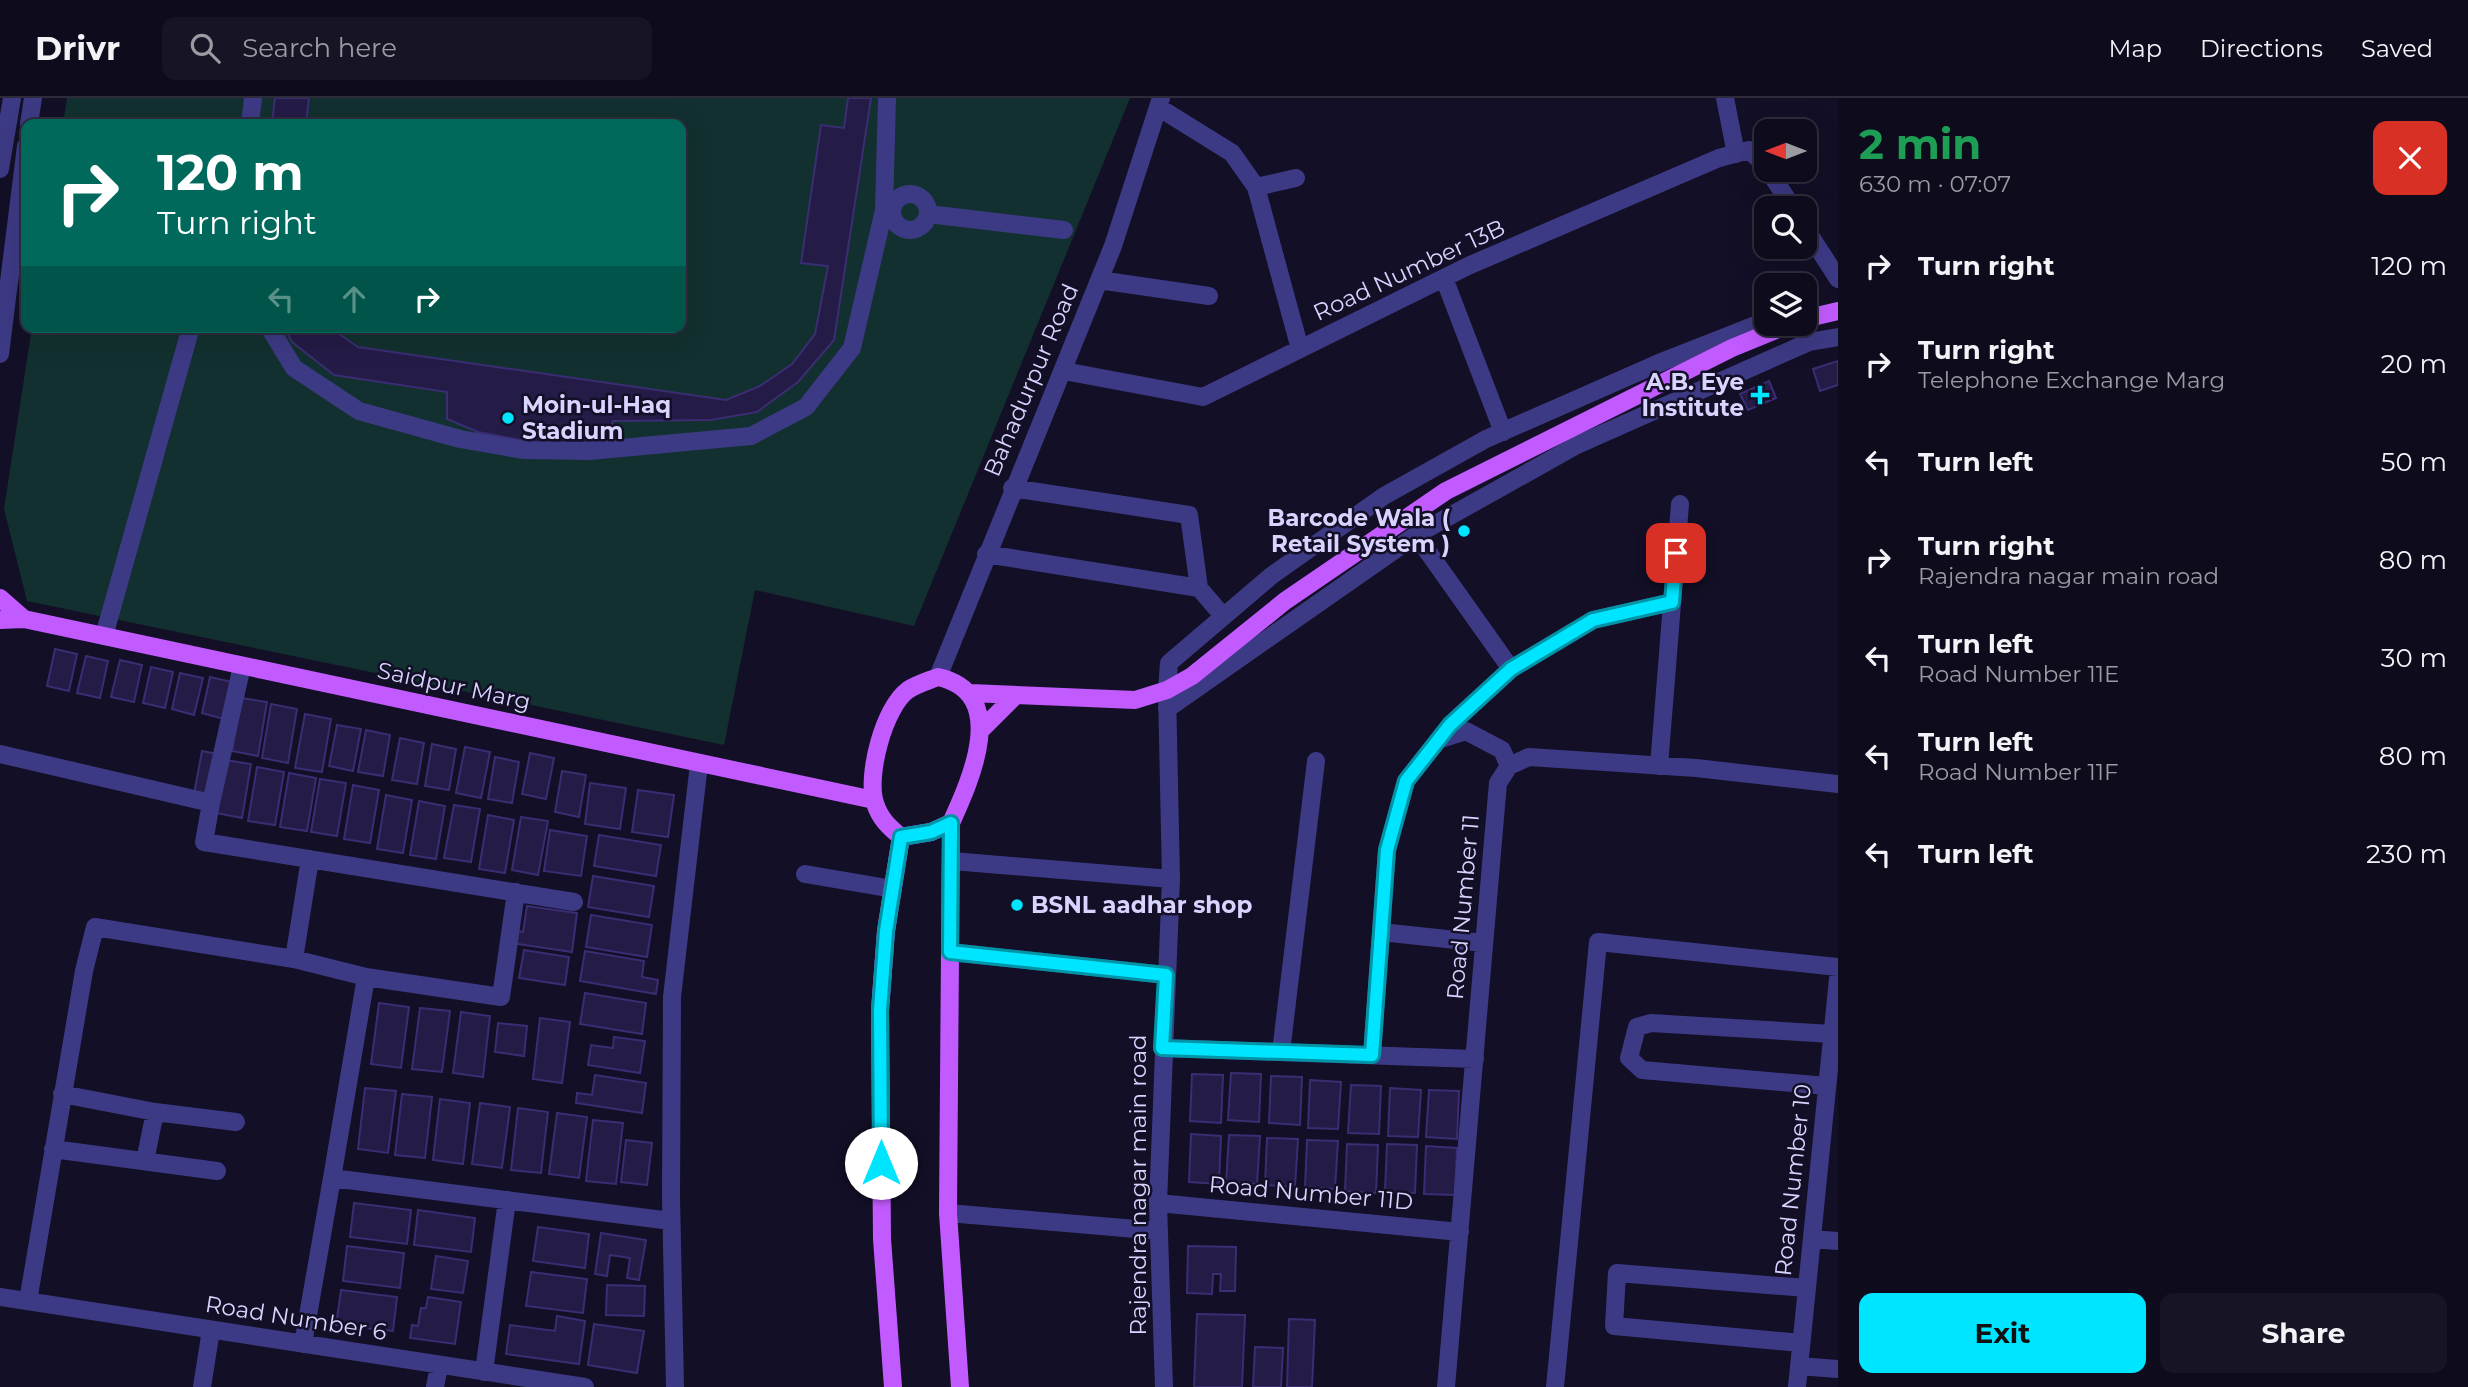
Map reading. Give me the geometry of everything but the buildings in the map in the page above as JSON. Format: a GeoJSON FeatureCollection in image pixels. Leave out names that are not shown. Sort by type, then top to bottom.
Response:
{"type":"FeatureCollection","features":[{"type":"Feature","properties":{"kind":"main road"},"geometry":{"type":"LineString","coordinates":[[1817,316],[1838,310]]}},
{"type":"Feature","properties":{"kind":"main road"},"geometry":{"type":"LineString","coordinates":[[971,693],[1135,700],[1173,687],[1285,601],[1446,491],[1761,336]]}},
{"type":"Feature","properties":{"kind":"main road"},"geometry":{"type":"LineString","coordinates":[[0,598],[24,619]]}},
{"type":"Feature","properties":{"kind":"main road"},"geometry":{"type":"LineString","coordinates":[[0,620],[24,619]]}},
{"type":"Feature","properties":{"kind":"main road","name":"Saidpur Marg"},"geometry":{"type":"LineString","coordinates":[[24,619],[874,800]]}},
{"type":"Feature","properties":{"kind":"main road"},"geometry":{"type":"LineString","coordinates":[[951,823],[931,832],[901,837],[887,826],[874,800],[873,775],[891,711],[906,691],[938,677],[958,681],[971,693],[978,710],[980,731],[970,780],[951,823],[948,1213],[960,1387]]}},
{"type":"Feature","properties":{"kind":"main road"},"geometry":{"type":"LineString","coordinates":[[980,731],[1016,695]]}},
{"type":"Feature","properties":{"kind":"main road"},"geometry":{"type":"LineString","coordinates":[[893,1387],[882,1239],[880,1023],[886,931],[901,837]]}},
{"type":"Feature","properties":{"kind":"street"},"geometry":{"type":"LineString","coordinates":[[1,161],[12,98]]}},
{"type":"Feature","properties":{"kind":"street"},"geometry":{"type":"LineString","coordinates":[[30,119],[33,98]]}},
{"type":"Feature","properties":{"kind":"street"},"geometry":{"type":"LineString","coordinates":[[251,119],[253,98]]}},
{"type":"Feature","properties":{"kind":"street"},"geometry":{"type":"LineString","coordinates":[[273,333],[294,368],[359,411],[460,439],[523,450],[589,451],[751,436],[806,407],[852,348],[888,210],[887,98]]}},
{"type":"Feature","properties":{"kind":"street"},"geometry":{"type":"LineString","coordinates":[[1726,98],[1736,154],[1749,150],[1754,155]]}},
{"type":"Feature","properties":{"kind":"street"},"geometry":{"type":"LineString","coordinates":[[1159,102],[1232,153],[1256,187],[1300,349]]}},
{"type":"Feature","properties":{"kind":"street","name":"Bahadurpur Road"},"geometry":{"type":"LineString","coordinates":[[938,677],[1012,488],[1064,370],[1099,280],[1159,102]]}},
{"type":"Feature","properties":{"kind":"street"},"geometry":{"type":"LineString","coordinates":[[1,161],[21,153]]}},
{"type":"Feature","properties":{"kind":"street","name":"Road Number 13B"},"geometry":{"type":"LineString","coordinates":[[1064,370],[1203,397],[1444,278],[1719,158],[1736,154]]}},
{"type":"Feature","properties":{"kind":"street"},"geometry":{"type":"LineString","coordinates":[[1256,187],[1296,178]]}},
{"type":"Feature","properties":{"kind":"street"},"geometry":{"type":"LineString","coordinates":[[0,354],[5,268],[21,179]]}},
{"type":"Feature","properties":{"kind":"street"},"geometry":{"type":"LineString","coordinates":[[913,194],[923,200],[928,214],[921,227],[909,230],[895,222],[888,210],[901,196],[913,194]]}},
{"type":"Feature","properties":{"kind":"street"},"geometry":{"type":"LineString","coordinates":[[928,214],[1064,230]]}},
{"type":"Feature","properties":{"kind":"street"},"geometry":{"type":"LineString","coordinates":[[1817,246],[1838,279]]}},
{"type":"Feature","properties":{"kind":"street"},"geometry":{"type":"LineString","coordinates":[[1444,278],[1503,432]]}},
{"type":"Feature","properties":{"kind":"street"},"geometry":{"type":"LineString","coordinates":[[1099,280],[1209,296]]}},
{"type":"Feature","properties":{"kind":"street"},"geometry":{"type":"LineString","coordinates":[[1817,308],[1838,303]]}},
{"type":"Feature","properties":{"kind":"street","name":"Rajendra nagar main road"},"geometry":{"type":"LineString","coordinates":[[1164,1387],[1158,1203],[1162,1048],[1171,879],[1167,709],[1173,687],[1169,663],[1271,576],[1384,496],[1503,432],[1658,363],[1754,326]]}},
{"type":"Feature","properties":{"kind":"street"},"geometry":{"type":"LineString","coordinates":[[104,636],[189,333]]}},
{"type":"Feature","properties":{"kind":"street"},"geometry":{"type":"LineString","coordinates":[[1167,709],[1416,535],[1577,445],[1809,342],[1838,337]]}},
{"type":"Feature","properties":{"kind":"street"},"geometry":{"type":"LineString","coordinates":[[1012,488],[1189,515],[1199,588],[1223,616]]}},
{"type":"Feature","properties":{"kind":"street"},"geometry":{"type":"LineString","coordinates":[[1659,766],[1681,504]]}},
{"type":"Feature","properties":{"kind":"street"},"geometry":{"type":"LineString","coordinates":[[1416,535],[1511,669]]}},
{"type":"Feature","properties":{"kind":"street"},"geometry":{"type":"LineString","coordinates":[[986,554],[1199,588]]}},
{"type":"Feature","properties":{"kind":"street"},"geometry":{"type":"LineString","coordinates":[[1372,1055],[1387,850],[1406,781],[1438,740],[1511,669],[1593,620],[1672,602]]}},
{"type":"Feature","properties":{"kind":"street"},"geometry":{"type":"LineString","coordinates":[[242,666],[204,842],[574,902]]}},
{"type":"Feature","properties":{"kind":"street"},"geometry":{"type":"LineString","coordinates":[[1438,740],[1466,731],[1502,750],[1509,766],[1529,757],[1659,766],[1838,784]]}},
{"type":"Feature","properties":{"kind":"street"},"geometry":{"type":"LineString","coordinates":[[0,754],[211,803]]}},
{"type":"Feature","properties":{"kind":"street"},"geometry":{"type":"LineString","coordinates":[[1282,1052],[1316,761]]}},
{"type":"Feature","properties":{"kind":"street"},"geometry":{"type":"LineString","coordinates":[[675,1387],[671,1221],[672,997],[699,764]]}},
{"type":"Feature","properties":{"kind":"street","name":"Road Number 11"},"geometry":{"type":"LineString","coordinates":[[1446,1387],[1498,783],[1509,766]]}},
{"type":"Feature","properties":{"kind":"street"},"geometry":{"type":"LineString","coordinates":[[294,959],[310,859]]}},
{"type":"Feature","properties":{"kind":"street"},"geometry":{"type":"LineString","coordinates":[[952,861],[1171,879]]}},
{"type":"Feature","properties":{"kind":"street"},"geometry":{"type":"LineString","coordinates":[[805,874],[893,890]]}},
{"type":"Feature","properties":{"kind":"street"},"geometry":{"type":"LineString","coordinates":[[28,1301],[83,971],[95,927],[294,959],[366,977],[501,997],[516,892]]}},
{"type":"Feature","properties":{"kind":"street"},"geometry":{"type":"LineString","coordinates":[[1381,932],[1484,943]]}},
{"type":"Feature","properties":{"kind":"street"},"geometry":{"type":"LineString","coordinates":[[1555,1387],[1598,942],[1838,967]]}},
{"type":"Feature","properties":{"kind":"street"},"geometry":{"type":"LineString","coordinates":[[950,952],[1166,975]]}},
{"type":"Feature","properties":{"kind":"street"},"geometry":{"type":"LineString","coordinates":[[303,1344],[366,977]]}},
{"type":"Feature","properties":{"kind":"street","name":"Road Number 10"},"geometry":{"type":"LineString","coordinates":[[1797,1387],[1812,1239],[1832,1117],[1827,1086],[1838,979]]}},
{"type":"Feature","properties":{"kind":"street"},"geometry":{"type":"LineString","coordinates":[[1827,1086],[1642,1070],[1629,1058],[1637,1027],[1651,1023],[1832,1034]]}},
{"type":"Feature","properties":{"kind":"street"},"geometry":{"type":"LineString","coordinates":[[1162,1048],[1475,1059]]}},
{"type":"Feature","properties":{"kind":"street"},"geometry":{"type":"LineString","coordinates":[[62,1094],[155,1112],[236,1122]]}},
{"type":"Feature","properties":{"kind":"street"},"geometry":{"type":"LineString","coordinates":[[145,1161],[155,1112]]}},
{"type":"Feature","properties":{"kind":"street"},"geometry":{"type":"LineString","coordinates":[[53,1149],[217,1171]]}},
{"type":"Feature","properties":{"kind":"street"},"geometry":{"type":"LineString","coordinates":[[332,1178],[671,1221]]}},
{"type":"Feature","properties":{"kind":"street"},"geometry":{"type":"LineString","coordinates":[[484,1372],[507,1200]]}},
{"type":"Feature","properties":{"kind":"street","name":"Road Number 11D"},"geometry":{"type":"LineString","coordinates":[[1158,1203],[1460,1232]]}},
{"type":"Feature","properties":{"kind":"street"},"geometry":{"type":"LineString","coordinates":[[948,1213],[1159,1231]]}},
{"type":"Feature","properties":{"kind":"street"},"geometry":{"type":"LineString","coordinates":[[1812,1239],[1838,1241]]}},
{"type":"Feature","properties":{"kind":"street"},"geometry":{"type":"LineString","coordinates":[[1801,1343],[1614,1326],[1617,1273],[1806,1288]]}},
{"type":"Feature","properties":{"kind":"street","name":"Road Number 6"},"geometry":{"type":"LineString","coordinates":[[0,1297],[585,1387]]}},
{"type":"Feature","properties":{"kind":"street"},"geometry":{"type":"LineString","coordinates":[[202,1387],[211,1330]]}},
{"type":"Feature","properties":{"kind":"street"},"geometry":{"type":"LineString","coordinates":[[435,1387],[439,1366]]}},
{"type":"Feature","properties":{"kind":"street"},"geometry":{"type":"LineString","coordinates":[[1799,1366],[1838,1369]]}},
{"type":"Feature","properties":{"kind":"green space","name":"Moin-ul-Haq Stadium"},"geometry":{"type":"Polygon","coordinates":[[[67,98],[1130,98],[914,626],[755,590],[724,745],[27,601],[4,509],[31,333],[686,333],[686,119],[64,119],[67,98]]]}},
{"type":"Feature","properties":{"kind":"place","name":"A.B. Eye Institute"},"geometry":{"type":"Point","coordinates":[1760,395]}},
{"type":"Feature","properties":{"kind":"place","name":"Moin-ul-Haq Stadium"},"geometry":{"type":"Point","coordinates":[508,418]}},
{"type":"Feature","properties":{"kind":"place","name":"Barcode Wala ( Retail System )"},"geometry":{"type":"Point","coordinates":[1464,531]}},
{"type":"Feature","properties":{"kind":"place","name":"BSNL aadhar shop"},"geometry":{"type":"Point","coordinates":[1017,905]}},
{"type":"Feature","properties":{"kind":"route"},"geometry":{"type":"LineString","coordinates":[[881,1163],[880,1010],[886,931],[901,837],[931,832],[951,823],[950,952],[1166,975],[1162,1048],[1372,1055],[1387,850],[1406,781],[1450,725],[1511,669],[1593,620],[1672,602],[1676,553]]}}]}
